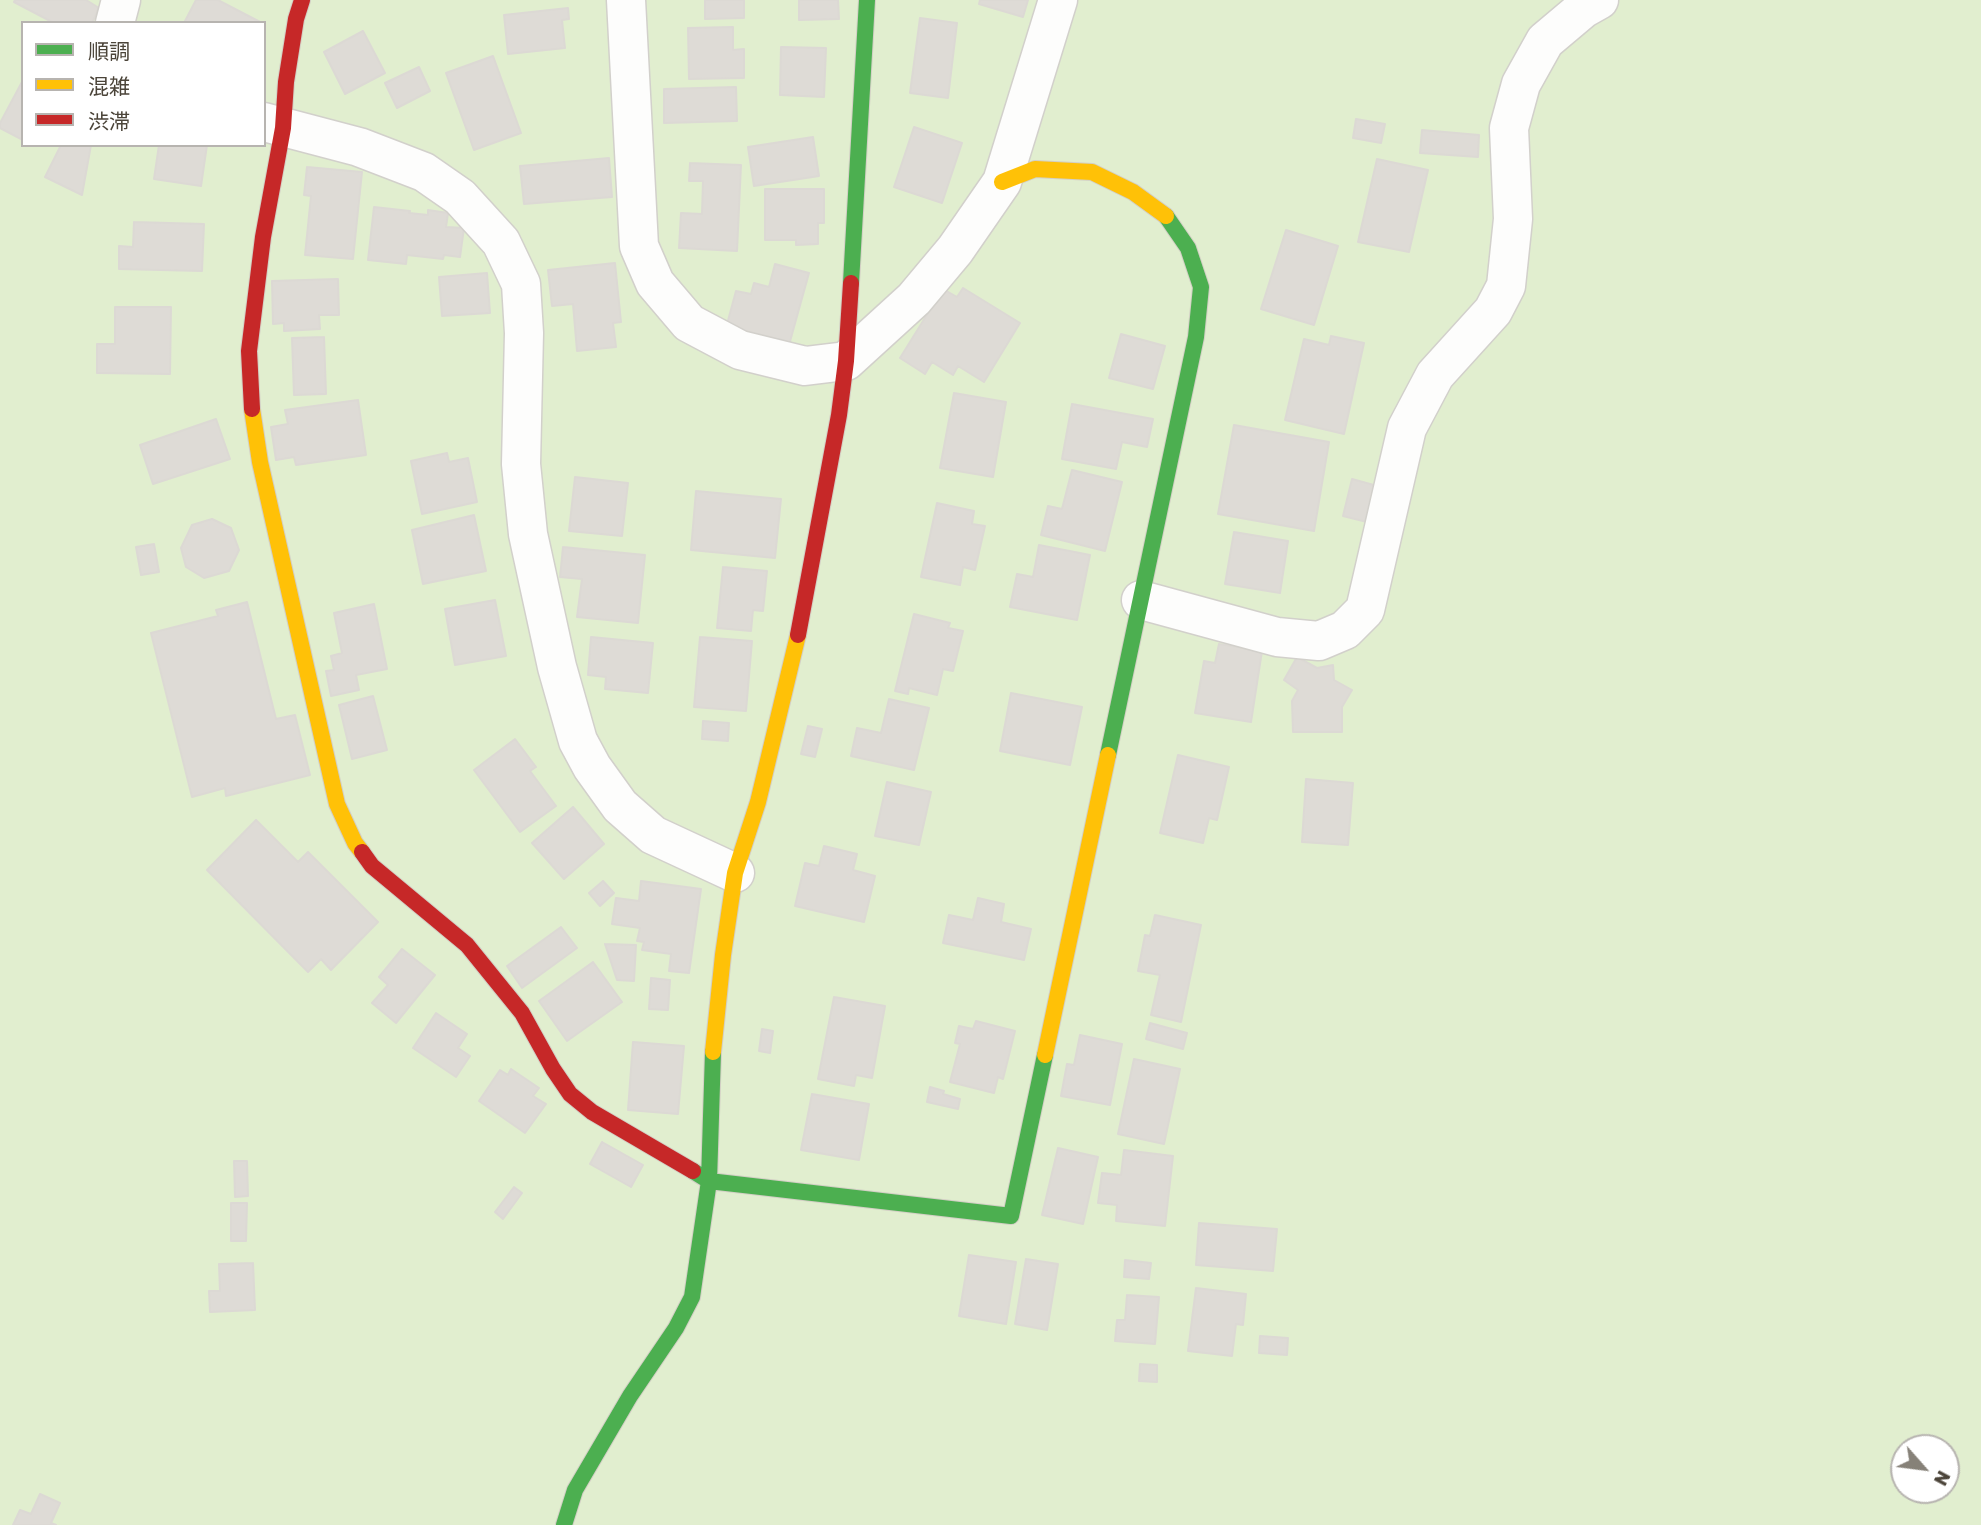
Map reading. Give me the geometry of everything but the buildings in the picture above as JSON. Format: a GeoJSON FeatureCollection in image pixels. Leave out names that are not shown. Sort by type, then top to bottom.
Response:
{"type":"FeatureCollection","features":[{"type":"Feature","properties":{"kind":"street"},"geometry":{"type":"LineString","coordinates":[[116,21],[121,0]]}},
{"type":"Feature","properties":{"kind":"street"},"geometry":{"type":"LineString","coordinates":[[302,0],[274,125],[249,351],[250,394],[260,462],[337,804],[355,843],[372,866],[467,944],[522,1013],[570,1094],[593,1112],[709,1181],[1011,1216],[1196,337],[1202,287],[1188,248],[1170,219],[1133,192],[1092,172],[1035,169],[1002,182]]}},
{"type":"Feature","properties":{"kind":"street"},"geometry":{"type":"LineString","coordinates":[[626,0],[639,246],[655,283],[690,324],[740,350],[805,366],[846,361],[914,299],[955,250],[1002,182],[1058,0]]}},
{"type":"Feature","properties":{"kind":"street"},"geometry":{"type":"LineString","coordinates":[[564,1525],[575,1490],[630,1396],[676,1328],[692,1297],[709,1181],[713,1051],[735,873],[758,802],[804,610],[839,415],[846,361],[867,0]]}},
{"type":"Feature","properties":{"kind":"street"},"geometry":{"type":"LineString","coordinates":[[1141,600],[1277,637],[1320,641],[1345,630],[1365,610],[1407,428],[1435,375],[1493,311],[1506,286],[1513,219],[1509,128],[1521,84],[1545,41],[1583,9],[1599,0]]}},
{"type":"Feature","properties":{"kind":"street"},"geometry":{"type":"LineString","coordinates":[[274,125],[359,147],[424,172],[460,197],[501,242],[521,284],[524,333],[521,464],[528,534],[578,741],[592,767],[620,806],[653,835],[735,873]]}},
{"type":"Feature","properties":{"kind":"green space"},"geometry":{"type":"Polygon","coordinates":[[[0,0],[1981,0],[1981,1525],[0,1525],[0,0]]]}},
{"type":"Feature","properties":{"kind":"traffic: fast"},"geometry":{"type":"LineString","coordinates":[[851,283],[867,0]]}},
{"type":"Feature","properties":{"kind":"traffic: fast"},"geometry":{"type":"LineString","coordinates":[[1108,755],[1196,337],[1201,287],[1188,248],[1166,216]]}},
{"type":"Feature","properties":{"kind":"traffic: fast"},"geometry":{"type":"LineString","coordinates":[[564,1525],[575,1490],[630,1396],[676,1328],[692,1297],[709,1181],[713,1052]]}},
{"type":"Feature","properties":{"kind":"traffic: fast"},"geometry":{"type":"LineString","coordinates":[[693,1171],[709,1181],[1011,1216],[1045,1055]]}},
{"type":"Feature","properties":{"kind":"traffic: slow"},"geometry":{"type":"LineString","coordinates":[[1002,182],[1035,169],[1092,172],[1133,192],[1166,216]]}},
{"type":"Feature","properties":{"kind":"traffic: slow"},"geometry":{"type":"LineString","coordinates":[[252,409],[260,462],[337,804],[362,852]]}},
{"type":"Feature","properties":{"kind":"traffic: slow"},"geometry":{"type":"LineString","coordinates":[[713,1052],[735,873],[758,802],[798,635]]}},
{"type":"Feature","properties":{"kind":"traffic: slow"},"geometry":{"type":"LineString","coordinates":[[1045,1055],[1108,755]]}},
{"type":"Feature","properties":{"kind":"traffic: jam"},"geometry":{"type":"LineString","coordinates":[[252,409],[249,351],[263,237],[283,128],[286,82],[296,19],[302,0]]}},
{"type":"Feature","properties":{"kind":"traffic: jam"},"geometry":{"type":"LineString","coordinates":[[798,635],[839,415],[851,283]]}},
{"type":"Feature","properties":{"kind":"traffic: jam"},"geometry":{"type":"LineString","coordinates":[[362,852],[372,866],[467,945],[522,1013],[570,1094],[592,1112],[693,1171]]}}]}
